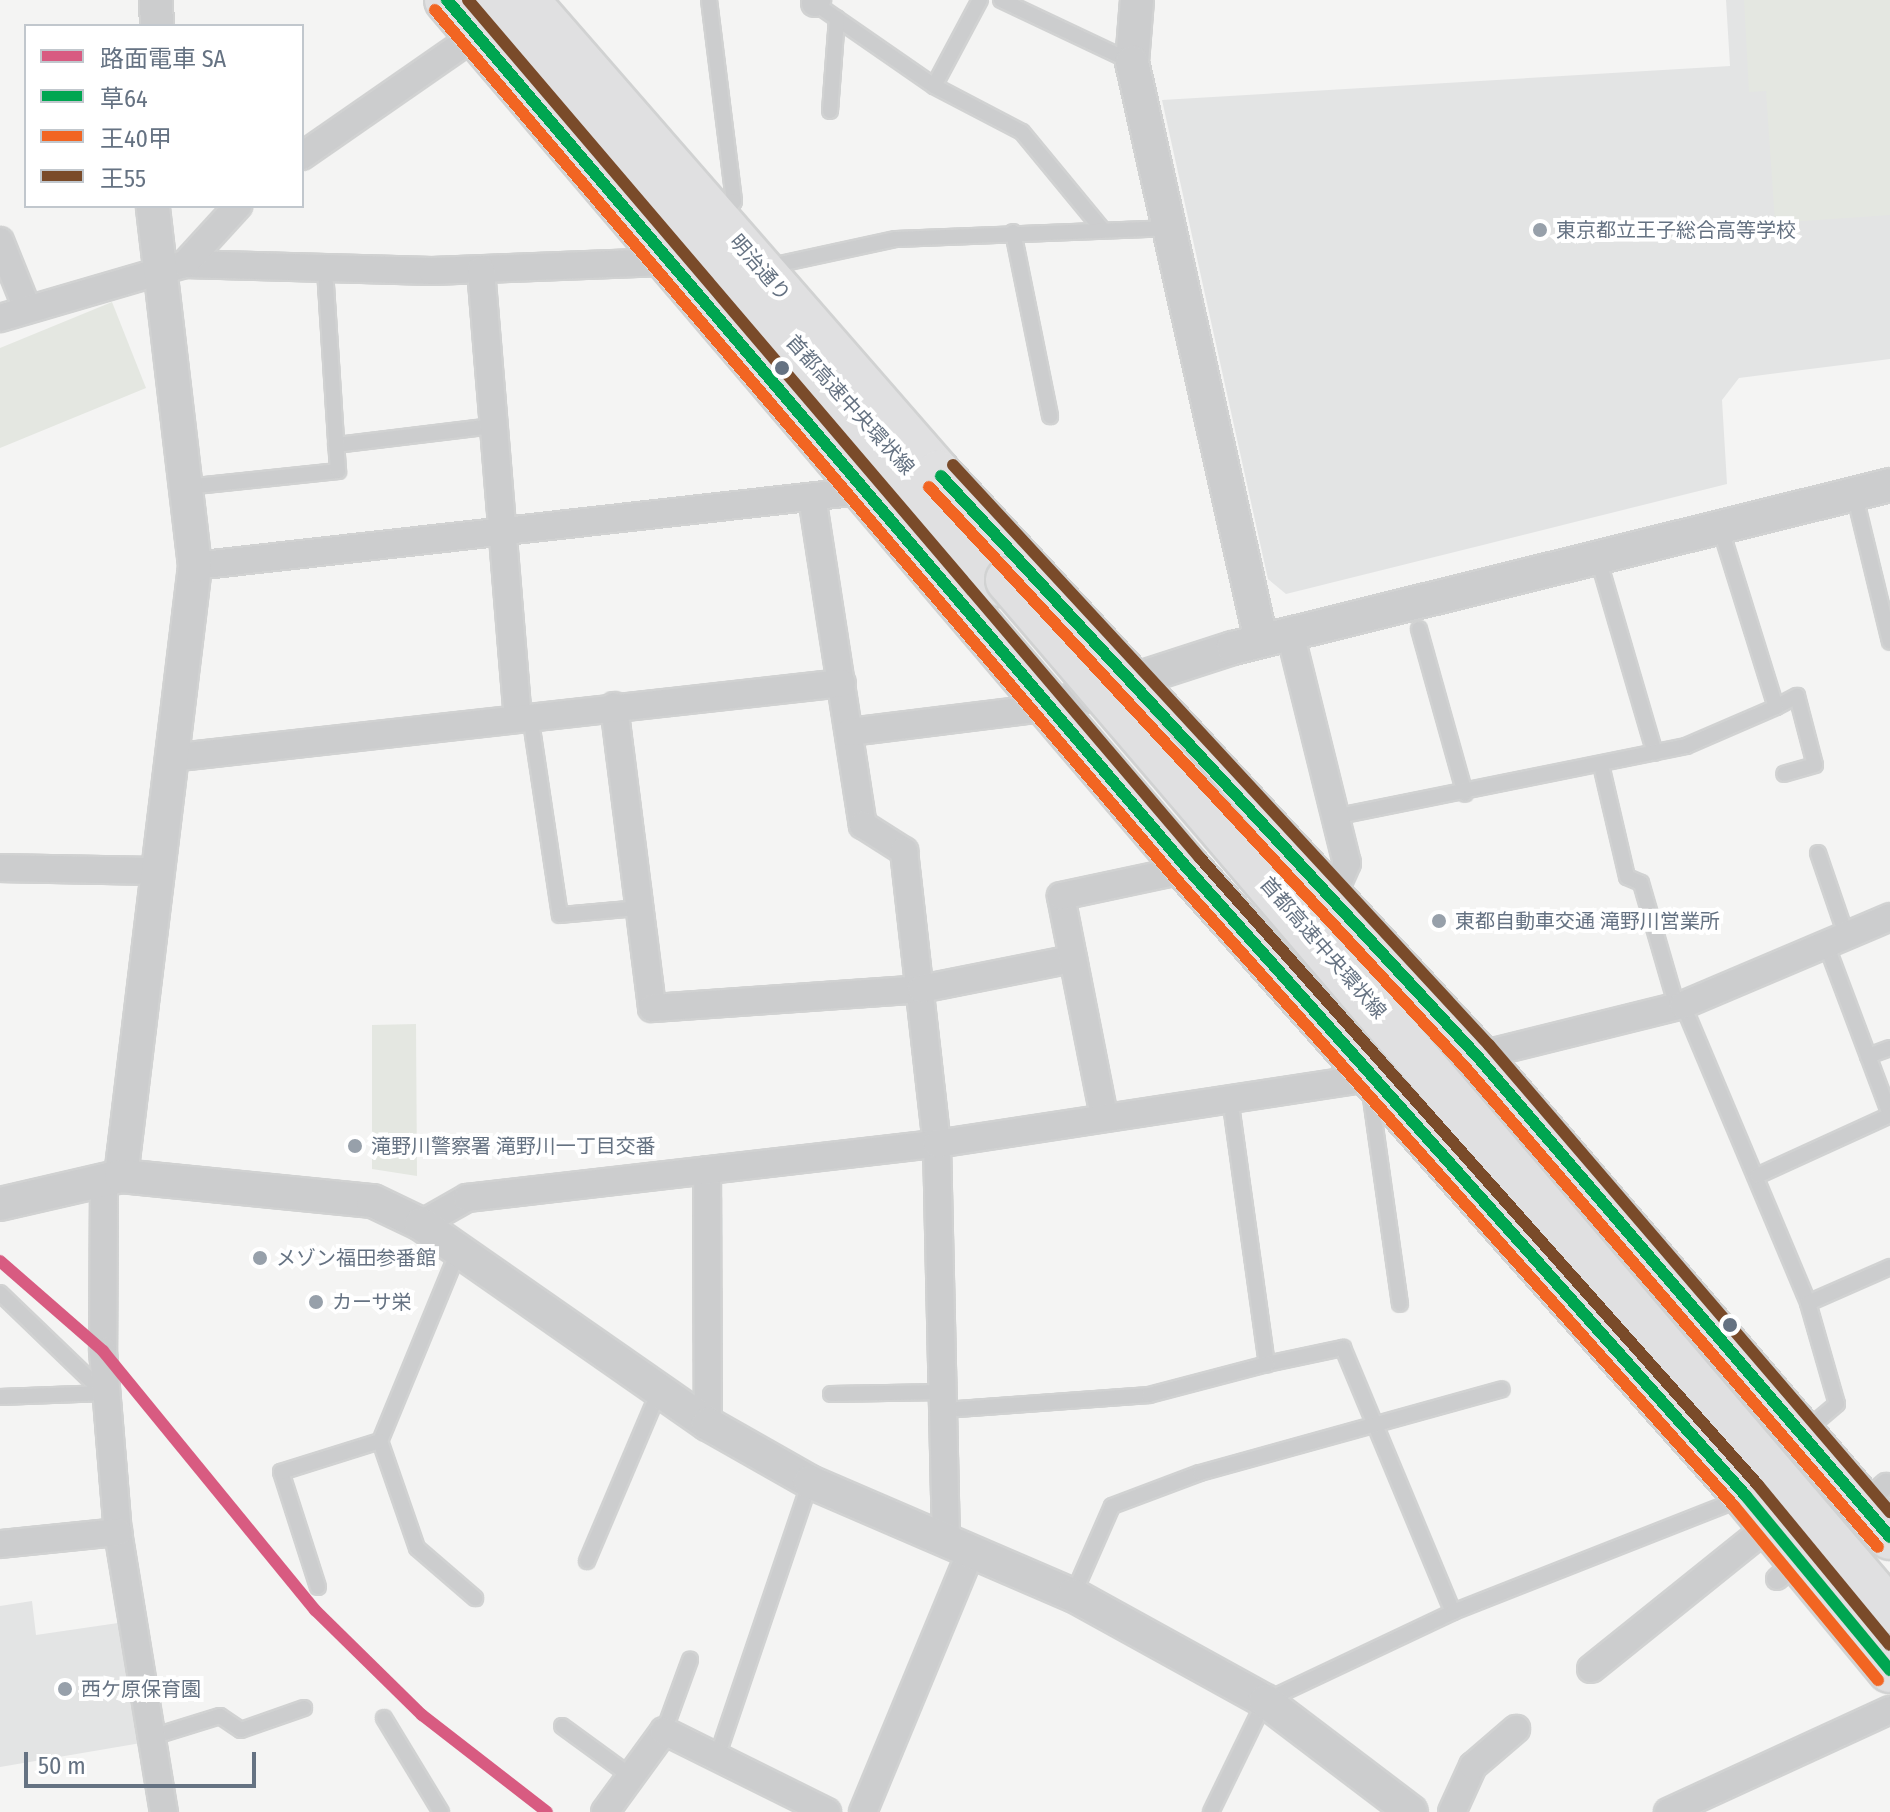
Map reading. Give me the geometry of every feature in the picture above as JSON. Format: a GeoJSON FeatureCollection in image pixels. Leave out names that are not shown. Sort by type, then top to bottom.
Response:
{"type":"FeatureCollection","features":[{"type":"Feature","properties":{"kind":"highway","name":"明治通り"},"geometry":{"type":"LineString","coordinates":[[447,0],[512,8],[720,223],[1477,1056],[1802,1434],[1880,1509]]}},
{"type":"Feature","properties":{"kind":"highway","name":"明治通り"},"geometry":{"type":"LineString","coordinates":[[512,8],[670,262],[869,490],[1188,869],[1758,1511],[1788,1570],[1890,1670]]}},
{"type":"Feature","properties":{"kind":"highway","name":"首都高速中央環状線"},"geometry":{"type":"LineString","coordinates":[[512,8],[1001,584]]}},
{"type":"Feature","properties":{"kind":"highway","name":"首都高速中央環状線"},"geometry":{"type":"LineString","coordinates":[[512,8],[1018,592],[1890,1611]]}},
{"type":"Feature","properties":{"kind":"street"},"geometry":{"type":"LineString","coordinates":[[156,0],[157,24]]}},
{"type":"Feature","properties":{"kind":"street"},"geometry":{"type":"LineString","coordinates":[[1137,0],[1132,62],[1166,228],[1276,636],[1339,816],[1347,863],[1333,895]]}},
{"type":"Feature","properties":{"kind":"street"},"geometry":{"type":"LineString","coordinates":[[304,155],[512,8]]}},
{"type":"Feature","properties":{"kind":"street"},"geometry":{"type":"LineString","coordinates":[[154,208],[174,266],[186,487],[195,566],[112,1180],[104,1392],[118,1532],[152,1737],[156,1811]]}},
{"type":"Feature","properties":{"kind":"street"},"geometry":{"type":"LineString","coordinates":[[174,266],[236,208]]}},
{"type":"Feature","properties":{"kind":"street"},"geometry":{"type":"LineString","coordinates":[[0,241],[27,308]]}},
{"type":"Feature","properties":{"kind":"street"},"geometry":{"type":"LineString","coordinates":[[0,318],[174,266],[481,270],[670,262]]}},
{"type":"Feature","properties":{"kind":"street"},"geometry":{"type":"LineString","coordinates":[[481,270],[499,529],[524,716]]}},
{"type":"Feature","properties":{"kind":"street"},"geometry":{"type":"LineString","coordinates":[[850,732],[1050,707],[1276,636],[1719,524],[1890,485]]}},
{"type":"Feature","properties":{"kind":"street"},"geometry":{"type":"LineString","coordinates":[[195,566],[499,529],[869,490]]}},
{"type":"Feature","properties":{"kind":"street"},"geometry":{"type":"LineString","coordinates":[[812,497],[863,825],[904,851],[937,1144],[943,1401],[958,1546],[863,1812]]}},
{"type":"Feature","properties":{"kind":"street"},"geometry":{"type":"LineString","coordinates":[[170,758],[524,716],[842,683]]}},
{"type":"Feature","properties":{"kind":"street"},"geometry":{"type":"LineString","coordinates":[[614,706],[652,1008],[921,989],[1073,959]]}},
{"type":"Feature","properties":{"kind":"street"},"geometry":{"type":"LineString","coordinates":[[0,868],[156,871]]}},
{"type":"Feature","properties":{"kind":"street"},"geometry":{"type":"LineString","coordinates":[[1104,1116],[1061,896],[1188,869]]}},
{"type":"Feature","properties":{"kind":"street"},"geometry":{"type":"LineString","coordinates":[[1477,1056],[1680,1006],[1890,917]]}},
{"type":"Feature","properties":{"kind":"street"},"geometry":{"type":"LineString","coordinates":[[421,1224],[467,1198],[937,1144],[1373,1077]]}},
{"type":"Feature","properties":{"kind":"street"},"geometry":{"type":"LineString","coordinates":[[707,1170],[708,1424]]}},
{"type":"Feature","properties":{"kind":"street"},"geometry":{"type":"LineString","coordinates":[[0,1204],[112,1180],[373,1201],[421,1224],[708,1424],[810,1482],[1073,1595],[1265,1701],[1411,1812]]}},
{"type":"Feature","properties":{"kind":"street"},"geometry":{"type":"LineString","coordinates":[[1788,1570],[1880,1509]]}},
{"type":"Feature","properties":{"kind":"street"},"geometry":{"type":"LineString","coordinates":[[1591,1669],[1758,1511]]}},
{"type":"Feature","properties":{"kind":"street"},"geometry":{"type":"LineString","coordinates":[[0,1544],[118,1532]]}},
{"type":"Feature","properties":{"kind":"street"},"geometry":{"type":"LineString","coordinates":[[1668,1812],[1890,1710]]}},
{"type":"Feature","properties":{"kind":"street"},"geometry":{"type":"LineString","coordinates":[[1452,1812],[1473,1766],[1516,1729]]}},
{"type":"Feature","properties":{"kind":"street"},"geometry":{"type":"LineString","coordinates":[[605,1812],[664,1731],[827,1812]]}},
{"type":"Feature","properties":{"kind":"lane"},"geometry":{"type":"LineString","coordinates":[[709,0],[734,201],[720,223]]}},
{"type":"Feature","properties":{"kind":"lane"},"geometry":{"type":"LineString","coordinates":[[934,86],[980,0]]}},
{"type":"Feature","properties":{"kind":"lane"},"geometry":{"type":"LineString","coordinates":[[1001,0],[1132,62]]}},
{"type":"Feature","properties":{"kind":"lane"},"geometry":{"type":"LineString","coordinates":[[814,1],[934,86],[1022,132],[1102,229]]}},
{"type":"Feature","properties":{"kind":"lane"},"geometry":{"type":"LineString","coordinates":[[830,111],[837,18]]}},
{"type":"Feature","properties":{"kind":"lane"},"geometry":{"type":"LineString","coordinates":[[760,268],[896,239],[1166,228]]}},
{"type":"Feature","properties":{"kind":"lane"},"geometry":{"type":"LineString","coordinates":[[1013,232],[1050,416]]}},
{"type":"Feature","properties":{"kind":"lane"},"geometry":{"type":"LineString","coordinates":[[186,487],[338,471],[325,268]]}},
{"type":"Feature","properties":{"kind":"lane"},"geometry":{"type":"LineString","coordinates":[[336,445],[492,426]]}},
{"type":"Feature","properties":{"kind":"lane"},"geometry":{"type":"LineString","coordinates":[[1854,492],[1890,642]]}},
{"type":"Feature","properties":{"kind":"lane"},"geometry":{"type":"LineString","coordinates":[[1719,524],[1776,707]]}},
{"type":"Feature","properties":{"kind":"lane"},"geometry":{"type":"LineString","coordinates":[[1597,555],[1655,753]]}},
{"type":"Feature","properties":{"kind":"lane"},"geometry":{"type":"LineString","coordinates":[[1419,629],[1465,794]]}},
{"type":"Feature","properties":{"kind":"lane"},"geometry":{"type":"LineString","coordinates":[[1339,816],[1465,794],[1655,753],[1735,730],[1797,696],[1815,765],[1784,774]]}},
{"type":"Feature","properties":{"kind":"lane"},"geometry":{"type":"LineString","coordinates":[[524,716],[560,915],[639,908]]}},
{"type":"Feature","properties":{"kind":"lane"},"geometry":{"type":"LineString","coordinates":[[1601,765],[1627,877],[1641,883],[1680,1006],[1757,1176],[1808,1303],[1837,1404],[1802,1434]]}},
{"type":"Feature","properties":{"kind":"lane"},"geometry":{"type":"LineString","coordinates":[[1757,1176],[1890,1115],[1868,1056],[1836,939],[1818,853]]}},
{"type":"Feature","properties":{"kind":"lane"},"geometry":{"type":"LineString","coordinates":[[1868,1056],[1890,1048]]}},
{"type":"Feature","properties":{"kind":"lane"},"geometry":{"type":"LineString","coordinates":[[1373,1077],[1369,1098],[1400,1304]]}},
{"type":"Feature","properties":{"kind":"lane"},"geometry":{"type":"LineString","coordinates":[[1230,1098],[1267,1364]]}},
{"type":"Feature","properties":{"kind":"lane"},"geometry":{"type":"LineString","coordinates":[[458,1252],[380,1441],[417,1548],[475,1598]]}},
{"type":"Feature","properties":{"kind":"lane"},"geometry":{"type":"LineString","coordinates":[[1808,1303],[1890,1267]]}},
{"type":"Feature","properties":{"kind":"lane"},"geometry":{"type":"LineString","coordinates":[[0,1293],[104,1392]]}},
{"type":"Feature","properties":{"kind":"lane"},"geometry":{"type":"LineString","coordinates":[[831,1394],[943,1401],[1149,1395],[1343,1348],[1453,1612]]}},
{"type":"Feature","properties":{"kind":"lane"},"geometry":{"type":"LineString","coordinates":[[1073,1595],[1112,1506],[1374,1423],[1502,1389]]}},
{"type":"Feature","properties":{"kind":"lane"},"geometry":{"type":"LineString","coordinates":[[587,1561],[659,1390]]}},
{"type":"Feature","properties":{"kind":"lane"},"geometry":{"type":"LineString","coordinates":[[0,1397],[104,1392]]}},
{"type":"Feature","properties":{"kind":"lane"},"geometry":{"type":"LineString","coordinates":[[318,1587],[281,1472],[380,1441]]}},
{"type":"Feature","properties":{"kind":"lane"},"geometry":{"type":"LineString","coordinates":[[717,1757],[810,1482]]}},
{"type":"Feature","properties":{"kind":"lane"},"geometry":{"type":"LineString","coordinates":[[1211,1812],[1265,1701],[1453,1612],[1758,1511]]}},
{"type":"Feature","properties":{"kind":"lane"},"geometry":{"type":"LineString","coordinates":[[664,1731],[690,1660]]}},
{"type":"Feature","properties":{"kind":"lane"},"geometry":{"type":"LineString","coordinates":[[152,1737],[220,1716],[241,1730],[304,1708]]}},
{"type":"Feature","properties":{"kind":"lane"},"geometry":{"type":"LineString","coordinates":[[384,1718],[441,1812]]}},
{"type":"Feature","properties":{"kind":"lane"},"geometry":{"type":"LineString","coordinates":[[562,1726],[632,1777]]}},
{"type":"Feature","properties":{"kind":"shaded area","name":"東京都立王子総合高等学校"},"geometry":{"type":"Polygon","coordinates":[[[1726,0],[1890,0],[1890,359],[1739,378],[1722,400],[1727,484],[1286,594],[1268,579],[1162,100],[1730,66],[1726,0]]]}},
{"type":"Feature","properties":{"kind":"shaded area"},"geometry":{"type":"Polygon","coordinates":[[[1744,0],[1890,0],[1890,215],[1775,223],[1766,91],[1749,92],[1744,0]]]}},
{"type":"Feature","properties":{"kind":"shaded area"},"geometry":{"type":"Polygon","coordinates":[[[112,302],[146,388],[0,448],[0,348],[112,302]]]}},
{"type":"Feature","properties":{"kind":"shaded area"},"geometry":{"type":"Polygon","coordinates":[[[416,1024],[417,1176],[372,1169],[372,1025],[416,1024]]]}},
{"type":"Feature","properties":{"kind":"shaded area","name":"西ケ原保育園"},"geometry":{"type":"Polygon","coordinates":[[[32,1601],[36,1635],[118,1623],[141,1743],[0,1767],[0,1606],[32,1601]]]}},
{"type":"Feature","properties":{"kind":"tram line","name":"SA"},"geometry":{"type":"LineString","coordinates":[[0,1261],[103,1351],[315,1610],[422,1715],[547,1812]]}},
{"type":"Feature","properties":{"kind":"transit line","name":"草64"},"geometry":{"type":"LineString","coordinates":[[447,0],[1188,869],[1746,1496],[1890,1670]]}},
{"type":"Feature","properties":{"kind":"transit line","name":"王55"},"geometry":{"type":"LineString","coordinates":[[468,0],[1200,858],[1758,1485],[1890,1645]]}},
{"type":"Feature","properties":{"kind":"transit line","name":"王40甲"},"geometry":{"type":"LineString","coordinates":[[435,10],[1176,879],[1734,1506],[1878,1680]]}},
{"type":"Feature","properties":{"kind":"transit line","name":"王55"},"geometry":{"type":"LineString","coordinates":[[953,465],[1489,1045],[1890,1512]]}},
{"type":"Feature","properties":{"kind":"transit line","name":"草64"},"geometry":{"type":"LineString","coordinates":[[941,476],[1477,1056],[1890,1537]]}},
{"type":"Feature","properties":{"kind":"transit line","name":"王40甲"},"geometry":{"type":"LineString","coordinates":[[929,487],[1465,1067],[1878,1547]]}},
{"type":"Feature","properties":{"kind":"place","name":"東京都立王子総合高等学校"},"geometry":{"type":"Point","coordinates":[1540,230]}},
{"type":"Feature","properties":{"kind":"place","name":"東都自動車交通 滝野川営業所"},"geometry":{"type":"Point","coordinates":[1439,921]}},
{"type":"Feature","properties":{"kind":"place","name":"滝野川警察署 滝野川一丁目交番"},"geometry":{"type":"Point","coordinates":[355,1146]}},
{"type":"Feature","properties":{"kind":"place","name":"メゾン福田参番館"},"geometry":{"type":"Point","coordinates":[260,1258]}},
{"type":"Feature","properties":{"kind":"place","name":"カーサ栄"},"geometry":{"type":"Point","coordinates":[316,1302]}},
{"type":"Feature","properties":{"kind":"place","name":"西ケ原保育園"},"geometry":{"type":"Point","coordinates":[65,1689]}}]}
